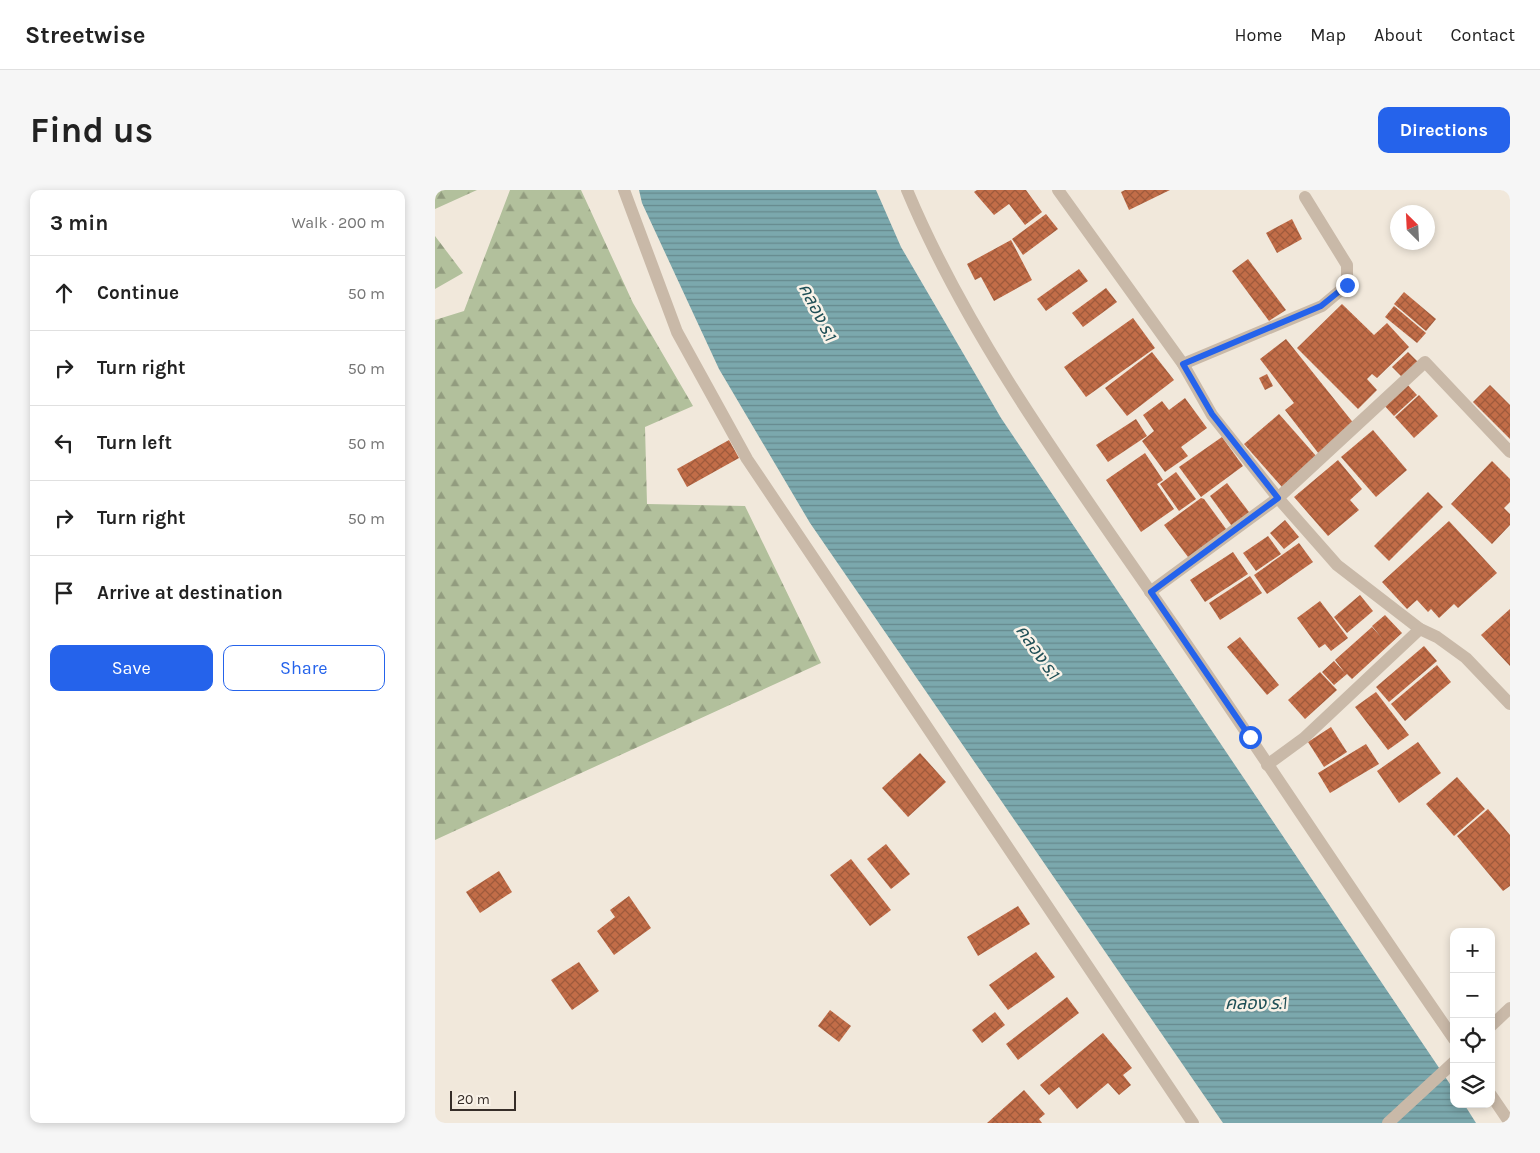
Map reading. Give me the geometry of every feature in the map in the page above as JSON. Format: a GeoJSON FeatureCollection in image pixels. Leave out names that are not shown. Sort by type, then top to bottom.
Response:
{"type":"FeatureCollection","features":[{"type":"Feature","properties":{"kind":"street"},"geometry":{"type":"LineString","coordinates":[[624,190],[677,332],[747,459],[1193,1123]]}},
{"type":"Feature","properties":{"kind":"street"},"geometry":{"type":"LineString","coordinates":[[907,190],[921,223],[991,352],[1070,476],[1151,592],[1450,1033]]}},
{"type":"Feature","properties":{"kind":"street"},"geometry":{"type":"LineString","coordinates":[[1058,190],[1183,364],[1212,414],[1278,498],[1337,565],[1420,629],[1437,637],[1466,658],[1510,704]]}},
{"type":"Feature","properties":{"kind":"street"},"geometry":{"type":"LineString","coordinates":[[1183,364],[1321,306],[1347,285],[1347,264],[1305,197]]}},
{"type":"Feature","properties":{"kind":"street"},"geometry":{"type":"LineString","coordinates":[[1151,592],[1278,498],[1425,362],[1510,452]]}},
{"type":"Feature","properties":{"kind":"street"},"geometry":{"type":"LineString","coordinates":[[1267,765],[1304,738],[1420,629]]}},
{"type":"Feature","properties":{"kind":"street"},"geometry":{"type":"LineString","coordinates":[[1495,1022],[1510,1008]]}},
{"type":"Feature","properties":{"kind":"street"},"geometry":{"type":"LineString","coordinates":[[1388,1123],[1453,1063]]}},
{"type":"Feature","properties":{"kind":"street"},"geometry":{"type":"LineString","coordinates":[[1495,1101],[1509,1123]]}},
{"type":"Feature","properties":{"kind":"green space"},"geometry":{"type":"Polygon","coordinates":[[[435,190],[477,190],[435,209],[435,190]]]}},
{"type":"Feature","properties":{"kind":"green space"},"geometry":{"type":"Polygon","coordinates":[[[510,190],[581,190],[633,303],[693,406],[645,427],[647,504],[745,506],[821,663],[435,840],[435,320],[464,311],[510,190]]]}},
{"type":"Feature","properties":{"kind":"green space"},"geometry":{"type":"Polygon","coordinates":[[[435,236],[463,273],[435,289],[435,236]]]}},
{"type":"Feature","properties":{"kind":"water","name":"คลอง ร.1"},"geometry":{"type":"Polygon","coordinates":[[[639,190],[876,190],[901,247],[1001,418],[1450,1084],[1450,1108],[1467,1108],[1476,1123],[1223,1123],[810,523],[719,369],[642,203],[639,190]]]}},
{"type":"Feature","properties":{"kind":"building"},"geometry":{"type":"Polygon","coordinates":[[[977,190],[1026,190],[1042,212],[1025,225],[1009,204],[994,215],[974,192],[977,190]]]}},
{"type":"Feature","properties":{"kind":"building"},"geometry":{"type":"Polygon","coordinates":[[[1125,190],[1170,190],[1129,210],[1121,192],[1125,190]]]}},
{"type":"Feature","properties":{"kind":"building"},"geometry":{"type":"Polygon","coordinates":[[[1046,214],[1058,229],[1023,255],[1012,239],[1046,214]]]}},
{"type":"Feature","properties":{"kind":"building"},"geometry":{"type":"Polygon","coordinates":[[[1292,219],[1302,239],[1277,253],[1266,233],[1292,219]]]}},
{"type":"Feature","properties":{"kind":"building"},"geometry":{"type":"Polygon","coordinates":[[[1011,240],[1032,280],[994,301],[981,277],[975,280],[967,264],[1011,240]]]}},
{"type":"Feature","properties":{"kind":"building"},"geometry":{"type":"Polygon","coordinates":[[[1248,259],[1286,310],[1269,321],[1232,271],[1248,259]]]}},
{"type":"Feature","properties":{"kind":"building"},"geometry":{"type":"Polygon","coordinates":[[[1079,269],[1088,281],[1046,311],[1037,299],[1079,269]]]}},
{"type":"Feature","properties":{"kind":"building"},"geometry":{"type":"Polygon","coordinates":[[[1106,288],[1117,302],[1083,327],[1072,313],[1106,288]]]}},
{"type":"Feature","properties":{"kind":"building"},"geometry":{"type":"Polygon","coordinates":[[[1404,292],[1436,319],[1426,331],[1394,304],[1404,292]]]}},
{"type":"Feature","properties":{"kind":"building"},"geometry":{"type":"Polygon","coordinates":[[[1342,304],[1374,335],[1387,323],[1409,347],[1377,378],[1372,374],[1367,379],[1377,390],[1358,409],[1297,348],[1342,304]]]}},
{"type":"Feature","properties":{"kind":"building"},"geometry":{"type":"Polygon","coordinates":[[[1394,306],[1426,333],[1417,343],[1385,317],[1394,306]]]}},
{"type":"Feature","properties":{"kind":"building"},"geometry":{"type":"Polygon","coordinates":[[[1133,318],[1155,348],[1086,397],[1064,367],[1133,318]]]}},
{"type":"Feature","properties":{"kind":"building"},"geometry":{"type":"Polygon","coordinates":[[[1286,339],[1355,425],[1319,454],[1285,410],[1294,403],[1260,359],[1286,339]]]}},
{"type":"Feature","properties":{"kind":"building"},"geometry":{"type":"Polygon","coordinates":[[[1152,352],[1174,380],[1127,416],[1105,388],[1152,352]]]}},
{"type":"Feature","properties":{"kind":"building"},"geometry":{"type":"Polygon","coordinates":[[[1408,352],[1421,365],[1405,380],[1392,367],[1408,352]]]}},
{"type":"Feature","properties":{"kind":"building"},"geometry":{"type":"Polygon","coordinates":[[[1267,374],[1273,386],[1265,390],[1259,378],[1267,374]]]}},
{"type":"Feature","properties":{"kind":"building"},"geometry":{"type":"Polygon","coordinates":[[[1405,382],[1417,395],[1394,416],[1382,403],[1405,382]]]}},
{"type":"Feature","properties":{"kind":"building"},"geometry":{"type":"Polygon","coordinates":[[[1490,385],[1510,405],[1510,439],[1473,402],[1490,385]]]}},
{"type":"Feature","properties":{"kind":"building"},"geometry":{"type":"Polygon","coordinates":[[[1419,395],[1438,416],[1414,438],[1395,417],[1419,395]]]}},
{"type":"Feature","properties":{"kind":"building"},"geometry":{"type":"Polygon","coordinates":[[[1185,398],[1207,428],[1181,447],[1188,456],[1165,472],[1142,441],[1154,431],[1143,415],[1162,401],[1169,410],[1185,398]]]}},
{"type":"Feature","properties":{"kind":"building"},"geometry":{"type":"Polygon","coordinates":[[[1279,414],[1317,457],[1282,487],[1244,444],[1279,414]]]}},
{"type":"Feature","properties":{"kind":"building"},"geometry":{"type":"Polygon","coordinates":[[[1136,419],[1147,436],[1108,462],[1096,445],[1136,419]]]}},
{"type":"Feature","properties":{"kind":"building"},"geometry":{"type":"Polygon","coordinates":[[[1373,430],[1407,470],[1376,497],[1341,457],[1373,430]]]}},
{"type":"Feature","properties":{"kind":"building"},"geometry":{"type":"Polygon","coordinates":[[[1222,437],[1243,466],[1201,497],[1179,467],[1222,437]]]}},
{"type":"Feature","properties":{"kind":"building"},"geometry":{"type":"Polygon","coordinates":[[[729,440],[739,458],[687,487],[677,469],[729,440]]]}},
{"type":"Feature","properties":{"kind":"building"},"geometry":{"type":"Polygon","coordinates":[[[1145,453],[1163,480],[1157,484],[1174,509],[1141,532],[1106,480],[1145,453]]]}},
{"type":"Feature","properties":{"kind":"building"},"geometry":{"type":"Polygon","coordinates":[[[1338,460],[1362,489],[1350,500],[1359,510],[1328,536],[1294,497],[1338,460]]]}},
{"type":"Feature","properties":{"kind":"building"},"geometry":{"type":"Polygon","coordinates":[[[1492,461],[1510,479],[1510,502],[1504,508],[1510,514],[1510,525],[1492,544],[1451,504],[1492,461]]]}},
{"type":"Feature","properties":{"kind":"building"},"geometry":{"type":"Polygon","coordinates":[[[1176,472],[1196,499],[1179,511],[1160,484],[1176,472]]]}},
{"type":"Feature","properties":{"kind":"building"},"geometry":{"type":"Polygon","coordinates":[[[1227,483],[1252,516],[1234,529],[1210,496],[1227,483]]]}},
{"type":"Feature","properties":{"kind":"building"},"geometry":{"type":"Polygon","coordinates":[[[1428,492],[1443,507],[1389,561],[1374,546],[1428,492]]]}},
{"type":"Feature","properties":{"kind":"building"},"geometry":{"type":"Polygon","coordinates":[[[1201,498],[1204,499],[1229,533],[1191,561],[1164,525],[1201,498]]]}},
{"type":"Feature","properties":{"kind":"building"},"geometry":{"type":"Polygon","coordinates":[[[1285,520],[1299,537],[1284,549],[1270,533],[1285,520]]]}},
{"type":"Feature","properties":{"kind":"building"},"geometry":{"type":"Polygon","coordinates":[[[1449,521],[1497,573],[1458,608],[1454,604],[1439,618],[1431,609],[1428,612],[1417,600],[1407,609],[1382,582],[1449,521]]]}},
{"type":"Feature","properties":{"kind":"building"},"geometry":{"type":"Polygon","coordinates":[[[1268,536],[1281,554],[1256,571],[1243,553],[1268,536]]]}},
{"type":"Feature","properties":{"kind":"building"},"geometry":{"type":"Polygon","coordinates":[[[1299,543],[1313,562],[1267,594],[1254,575],[1299,543]]]}},
{"type":"Feature","properties":{"kind":"building"},"geometry":{"type":"Polygon","coordinates":[[[1233,552],[1248,574],[1205,602],[1190,580],[1233,552]]]}},
{"type":"Feature","properties":{"kind":"building"},"geometry":{"type":"Polygon","coordinates":[[[1250,576],[1262,593],[1220,620],[1209,603],[1250,576]]]}},
{"type":"Feature","properties":{"kind":"building"},"geometry":{"type":"Polygon","coordinates":[[[1360,595],[1373,611],[1347,633],[1334,617],[1360,595]]]}},
{"type":"Feature","properties":{"kind":"building"},"geometry":{"type":"Polygon","coordinates":[[[1320,601],[1348,638],[1331,651],[1325,644],[1319,648],[1297,618],[1320,601]]]}},
{"type":"Feature","properties":{"kind":"building"},"geometry":{"type":"Polygon","coordinates":[[[1510,609],[1510,666],[1481,635],[1510,609]]]}},
{"type":"Feature","properties":{"kind":"building"},"geometry":{"type":"Polygon","coordinates":[[[1385,615],[1402,633],[1352,679],[1347,674],[1334,685],[1322,672],[1334,661],[1345,673],[1335,660],[1372,627],[1382,638],[1372,626],[1385,615]]]}},
{"type":"Feature","properties":{"kind":"building"},"geometry":{"type":"Polygon","coordinates":[[[1240,637],[1279,685],[1267,695],[1227,647],[1240,637]]]}},
{"type":"Feature","properties":{"kind":"building"},"geometry":{"type":"Polygon","coordinates":[[[1424,646],[1437,661],[1389,702],[1376,687],[1424,646]]]}},
{"type":"Feature","properties":{"kind":"building"},"geometry":{"type":"Polygon","coordinates":[[[1437,665],[1451,682],[1405,721],[1391,704],[1437,665]]]}},
{"type":"Feature","properties":{"kind":"building"},"geometry":{"type":"Polygon","coordinates":[[[1320,672],[1337,690],[1305,719],[1288,700],[1320,672]]]}},
{"type":"Feature","properties":{"kind":"building"},"geometry":{"type":"Polygon","coordinates":[[[1376,692],[1409,735],[1388,750],[1355,707],[1376,692]]]}},
{"type":"Feature","properties":{"kind":"building"},"geometry":{"type":"Polygon","coordinates":[[[1331,727],[1347,752],[1324,767],[1308,742],[1331,727]]]}},
{"type":"Feature","properties":{"kind":"building"},"geometry":{"type":"Polygon","coordinates":[[[1418,742],[1441,773],[1399,803],[1377,771],[1418,742]]]}},
{"type":"Feature","properties":{"kind":"building"},"geometry":{"type":"Polygon","coordinates":[[[1366,744],[1379,764],[1330,793],[1318,773],[1366,744]]]}},
{"type":"Feature","properties":{"kind":"building"},"geometry":{"type":"Polygon","coordinates":[[[920,753],[946,782],[908,817],[882,788],[920,753]]]}},
{"type":"Feature","properties":{"kind":"building"},"geometry":{"type":"Polygon","coordinates":[[[1457,777],[1485,809],[1454,836],[1426,804],[1457,777]]]}},
{"type":"Feature","properties":{"kind":"building"},"geometry":{"type":"Polygon","coordinates":[[[1488,809],[1510,835],[1510,886],[1503,891],[1457,836],[1488,809]]]}},
{"type":"Feature","properties":{"kind":"building"},"geometry":{"type":"Polygon","coordinates":[[[886,844],[910,874],[891,889],[867,859],[886,844]]]}},
{"type":"Feature","properties":{"kind":"building"},"geometry":{"type":"Polygon","coordinates":[[[851,859],[891,910],[870,926],[830,875],[851,859]]]}},
{"type":"Feature","properties":{"kind":"building"},"geometry":{"type":"Polygon","coordinates":[[[499,871],[512,892],[480,913],[466,892],[499,871]]]}},
{"type":"Feature","properties":{"kind":"building"},"geometry":{"type":"Polygon","coordinates":[[[629,896],[651,928],[614,955],[597,931],[615,917],[610,910],[629,896]]]}},
{"type":"Feature","properties":{"kind":"building"},"geometry":{"type":"Polygon","coordinates":[[[1018,906],[1030,924],[978,956],[967,937],[1018,906]]]}},
{"type":"Feature","properties":{"kind":"building"},"geometry":{"type":"Polygon","coordinates":[[[1036,952],[1055,977],[1008,1010],[989,985],[1036,952]]]}},
{"type":"Feature","properties":{"kind":"building"},"geometry":{"type":"Polygon","coordinates":[[[579,962],[599,991],[572,1010],[551,980],[579,962]]]}},
{"type":"Feature","properties":{"kind":"building"},"geometry":{"type":"Polygon","coordinates":[[[1067,997],[1079,1013],[1018,1060],[1006,1044],[1067,997]]]}},
{"type":"Feature","properties":{"kind":"building"},"geometry":{"type":"Polygon","coordinates":[[[830,1010],[851,1026],[839,1042],[818,1026],[830,1010]]]}},
{"type":"Feature","properties":{"kind":"building"},"geometry":{"type":"Polygon","coordinates":[[[995,1012],[1005,1025],[982,1043],[972,1030],[995,1012]]]}},
{"type":"Feature","properties":{"kind":"building"},"geometry":{"type":"Polygon","coordinates":[[[1103,1033],[1132,1068],[1123,1075],[1131,1085],[1119,1095],[1108,1083],[1077,1109],[1059,1087],[1049,1095],[1040,1085],[1103,1033]]]}},
{"type":"Feature","properties":{"kind":"building"},"geometry":{"type":"Polygon","coordinates":[[[1024,1090],[1045,1114],[1039,1119],[1042,1123],[987,1123],[1024,1090]]]}},
{"type":"Feature","properties":{"kind":"route"},"geometry":{"type":"LineString","coordinates":[[1250,737],[1151,592],[1278,498],[1212,414],[1183,364],[1321,306],[1347,285]]}}]}
